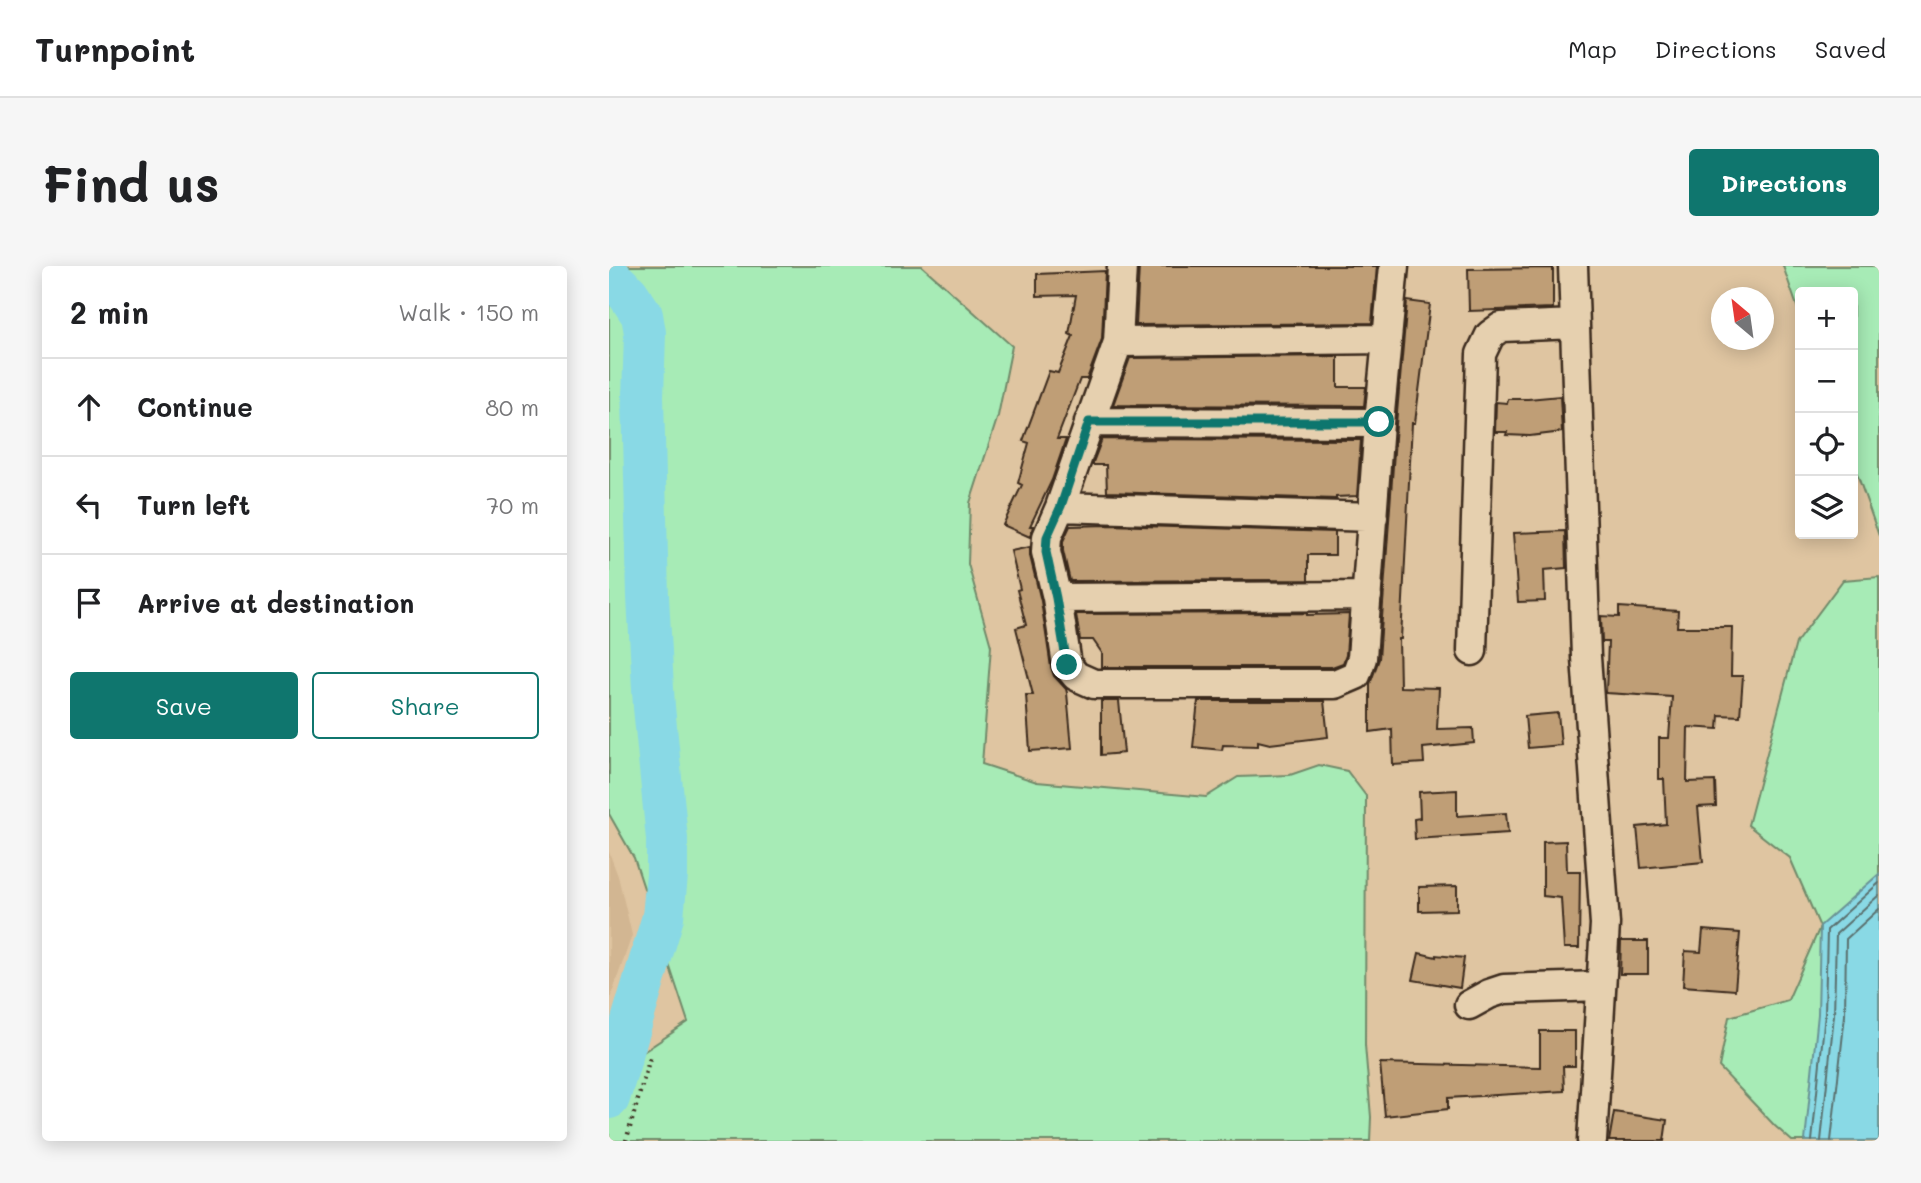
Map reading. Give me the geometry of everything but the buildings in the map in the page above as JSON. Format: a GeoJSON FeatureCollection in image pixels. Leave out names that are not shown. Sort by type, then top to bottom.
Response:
{"type":"FeatureCollection","features":[{"type":"Feature","properties":{"kind":"street"},"geometry":{"type":"LineString","coordinates":[[1122,266],[1118,342],[1061,506],[1047,537],[1046,552],[1067,665],[1076,676],[1094,684],[1335,684],[1356,675],[1362,658],[1379,422],[1394,266]]}},
{"type":"Feature","properties":{"kind":"street"},"geometry":{"type":"LineString","coordinates":[[1573,266],[1586,657],[1605,924],[1592,1141]]}},
{"type":"Feature","properties":{"kind":"street"},"geometry":{"type":"LineString","coordinates":[[1472,651],[1481,354],[1490,335],[1501,327],[1575,324]]}},
{"type":"Feature","properties":{"kind":"street"},"geometry":{"type":"LineString","coordinates":[[1118,342],[1387,339]]}},
{"type":"Feature","properties":{"kind":"street"},"geometry":{"type":"LineString","coordinates":[[1089,422],[1379,422]]}},
{"type":"Feature","properties":{"kind":"street"},"geometry":{"type":"LineString","coordinates":[[1061,506],[1373,517]]}},
{"type":"Feature","properties":{"kind":"street"},"geometry":{"type":"LineString","coordinates":[[1056,598],[1367,596]]}},
{"type":"Feature","properties":{"kind":"street"},"geometry":{"type":"LineString","coordinates":[[1469,1005],[1504,989],[1601,986]]}},
{"type":"Feature","properties":{"kind":"path"},"geometry":{"type":"LineString","coordinates":[[626,1141],[651,1054]]}},
{"type":"Feature","properties":{"kind":"shaded area"},"geometry":{"type":"Polygon","coordinates":[[[609,852],[618,876],[632,935],[609,1002],[609,852]]]}},
{"type":"Feature","properties":{"kind":"green space"},"geometry":{"type":"Polygon","coordinates":[[[609,266],[922,266],[1012,346],[998,416],[970,503],[968,564],[991,646],[982,764],[1037,782],[1206,797],[1238,777],[1290,775],[1319,765],[1347,771],[1366,796],[1365,1045],[1371,1117],[1370,1141],[609,1141],[609,1075],[688,1022],[634,858],[609,814],[609,266]]]}},
{"type":"Feature","properties":{"kind":"green space"},"geometry":{"type":"Polygon","coordinates":[[[1783,266],[1879,266],[1879,536],[1858,476],[1858,287],[1795,287],[1795,301],[1783,266]]]}},
{"type":"Feature","properties":{"kind":"green space"},"geometry":{"type":"Polygon","coordinates":[[[1879,577],[1879,1141],[1792,1141],[1719,1067],[1729,1017],[1788,1000],[1820,927],[1790,858],[1748,825],[1796,643],[1843,580],[1879,577]]]}},
{"type":"Feature","properties":{"kind":"water"},"geometry":{"type":"Polygon","coordinates":[[[1879,874],[1879,1141],[1805,1141],[1818,1014],[1820,926],[1879,874]]]}},
{"type":"Feature","properties":{"kind":"waterway"},"geometry":{"type":"LineString","coordinates":[[609,276],[628,294],[642,315],[645,333],[643,397],[648,597],[654,707],[667,839],[663,917],[609,1098]]}},
{"type":"Feature","properties":{"kind":"route"},"geometry":{"type":"LineString","coordinates":[[1067,665],[1046,552],[1047,537],[1061,506],[1089,422],[1379,422]]}}]}
